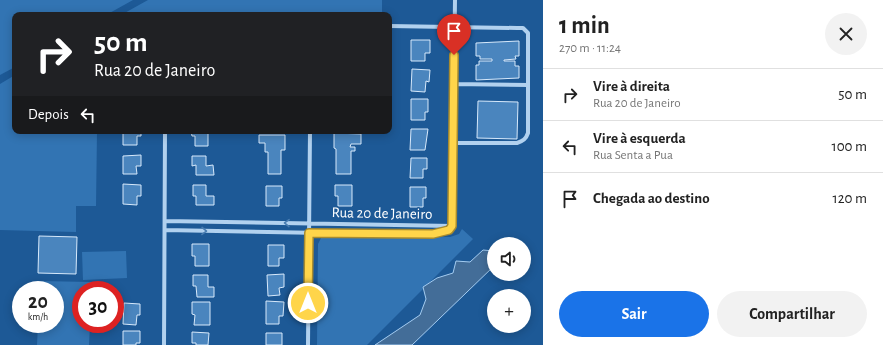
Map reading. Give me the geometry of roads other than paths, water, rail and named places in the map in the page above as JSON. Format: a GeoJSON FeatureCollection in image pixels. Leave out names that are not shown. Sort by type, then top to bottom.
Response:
{"type":"FeatureCollection","features":[{"type":"Feature","properties":{"kind":"street"},"geometry":{"type":"LineString","coordinates":[[452,226],[455,0]]}},
{"type":"Feature","properties":{"kind":"street"},"geometry":{"type":"LineString","coordinates":[[392,26],[454,26],[517,28],[526,30],[529,38],[528,133],[522,142],[453,143]]}},
{"type":"Feature","properties":{"kind":"street"},"geometry":{"type":"LineString","coordinates":[[454,84],[528,85]]}},
{"type":"Feature","properties":{"kind":"street"},"geometry":{"type":"LineString","coordinates":[[164,345],[166,134]]}},
{"type":"Feature","properties":{"kind":"street"},"geometry":{"type":"LineString","coordinates":[[308,345],[310,134]]}},
{"type":"Feature","properties":{"kind":"street","name":"Rua 20 de Janeiro"},"geometry":{"type":"LineString","coordinates":[[165,221],[452,226]]}},
{"type":"Feature","properties":{"kind":"street","name":"Rua 20 de Janeiro"},"geometry":{"type":"LineString","coordinates":[[165,230],[433,234],[449,230],[452,226]]}}]}
